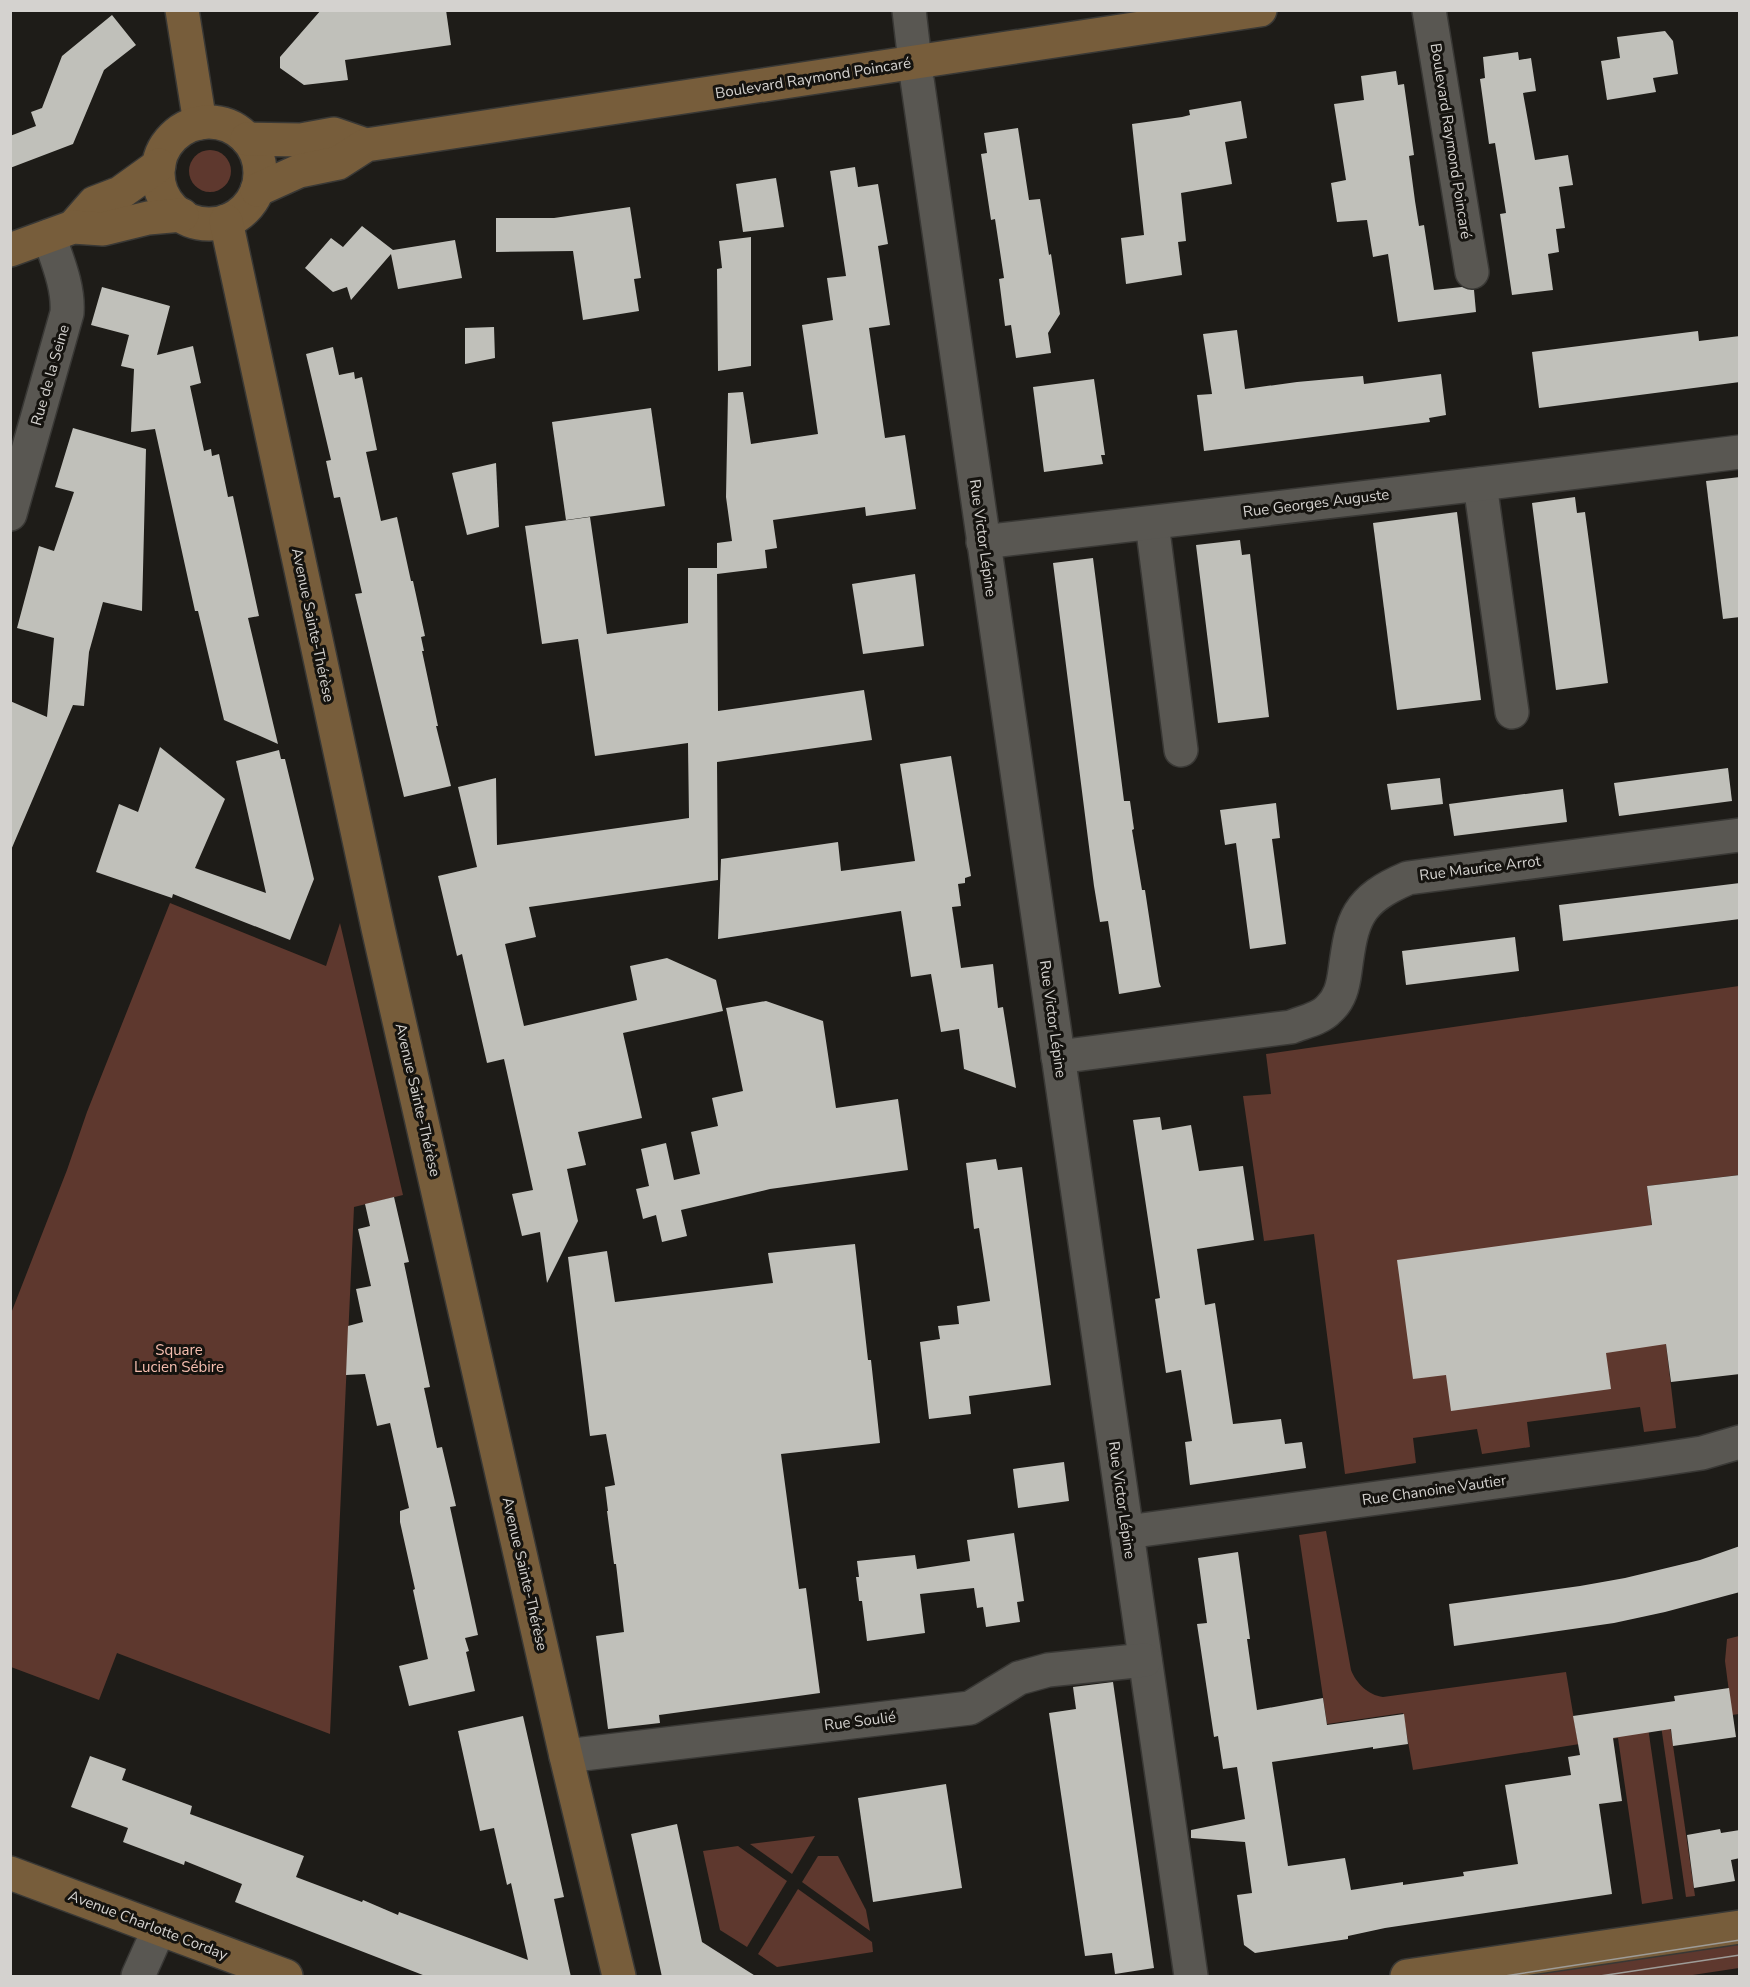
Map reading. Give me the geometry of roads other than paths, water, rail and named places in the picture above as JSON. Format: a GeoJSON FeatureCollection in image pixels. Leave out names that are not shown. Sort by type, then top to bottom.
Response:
{"type":"FeatureCollection","features":[{"type":"Feature","properties":{"kind":"street"},"geometry":{"type":"LineString","coordinates":[[182,10],[200,123]]}},
{"type":"Feature","properties":{"kind":"street","name":"Rue Victor Lépine"},"geometry":{"type":"LineString","coordinates":[[909,10],[914,62],[1191,1977]]}},
{"type":"Feature","properties":{"kind":"street","name":"Boulevard Raymond Poincaré"},"geometry":{"type":"LineString","coordinates":[[257,190],[299,171],[338,163],[366,145],[1260,10]]}},
{"type":"Feature","properties":{"kind":"street","name":"Boulevard Raymond Poincaré"},"geometry":{"type":"LineString","coordinates":[[1430,10],[1472,272]]}},
{"type":"Feature","properties":{"kind":"street"},"geometry":{"type":"LineString","coordinates":[[200,123],[220,123],[247,139],[258,158],[260,180],[257,190],[245,209],[226,221],[205,223],[182,215],[166,199],[159,177],[159,165],[164,149],[175,135],[200,123]]}},
{"type":"Feature","properties":{"kind":"street","name":"Boulevard Raymond Poincaré"},"geometry":{"type":"LineString","coordinates":[[247,139],[301,140],[334,134],[366,145]]}},
{"type":"Feature","properties":{"kind":"street"},"geometry":{"type":"LineString","coordinates":[[61,231],[94,203],[120,193],[159,165]]}},
{"type":"Feature","properties":{"kind":"street"},"geometry":{"type":"LineString","coordinates":[[10,250],[61,231],[103,229],[147,218],[182,215]]}},
{"type":"Feature","properties":{"kind":"street","name":"Avenue Sainte-Thérèse"},"geometry":{"type":"LineString","coordinates":[[226,221],[378,928],[566,1756],[619,1977]]}},
{"type":"Feature","properties":{"kind":"street","name":"Rue de la Seine"},"geometry":{"type":"LineString","coordinates":[[10,514],[67,313],[61,231]]}},
{"type":"Feature","properties":{"kind":"street","name":"Rue Georges Auguste"},"geometry":{"type":"LineString","coordinates":[[984,542],[1740,452]]}},
{"type":"Feature","properties":{"kind":"street"},"geometry":{"type":"LineString","coordinates":[[1480,484],[1512,712]]}},
{"type":"Feature","properties":{"kind":"street"},"geometry":{"type":"LineString","coordinates":[[1152,523],[1181,750]]}},
{"type":"Feature","properties":{"kind":"street","name":"Rue Maurice Arrot"},"geometry":{"type":"LineString","coordinates":[[1058,1057],[1291,1027],[1328,1011],[1343,986],[1349,939],[1356,917],[1376,894],[1408,878],[1740,835]]}},
{"type":"Feature","properties":{"kind":"street","name":"Rue Chanoine Vautier"},"geometry":{"type":"LineString","coordinates":[[1127,1532],[1636,1463],[1702,1453],[1740,1442]]}},
{"type":"Feature","properties":{"kind":"street","name":"Rue Soulié"},"geometry":{"type":"LineString","coordinates":[[566,1756],[970,1708],[1018,1678],[1047,1670],[1145,1660]]}},
{"type":"Feature","properties":{"kind":"street","name":"Avenue Charlotte Corday"},"geometry":{"type":"LineString","coordinates":[[10,1873],[286,1977]]}},
{"type":"Feature","properties":{"kind":"street"},"geometry":{"type":"LineString","coordinates":[[1407,1977],[1740,1926]]}},
{"type":"Feature","properties":{"kind":"street"},"geometry":{"type":"LineString","coordinates":[[138,1977],[159,1929]]}},
{"type":"Feature","properties":{"kind":"tram line"},"geometry":{"type":"LineString","coordinates":[[1505,1976],[1740,1940]]}},
{"type":"Feature","properties":{"kind":"tram line"},"geometry":{"type":"LineString","coordinates":[[1600,1976],[1740,1955]]}},
{"type":"Feature","properties":{"kind":"park label","name":"Square Lucien Sébire"},"geometry":{"type":"Point","coordinates":[179,1358]}}]}
